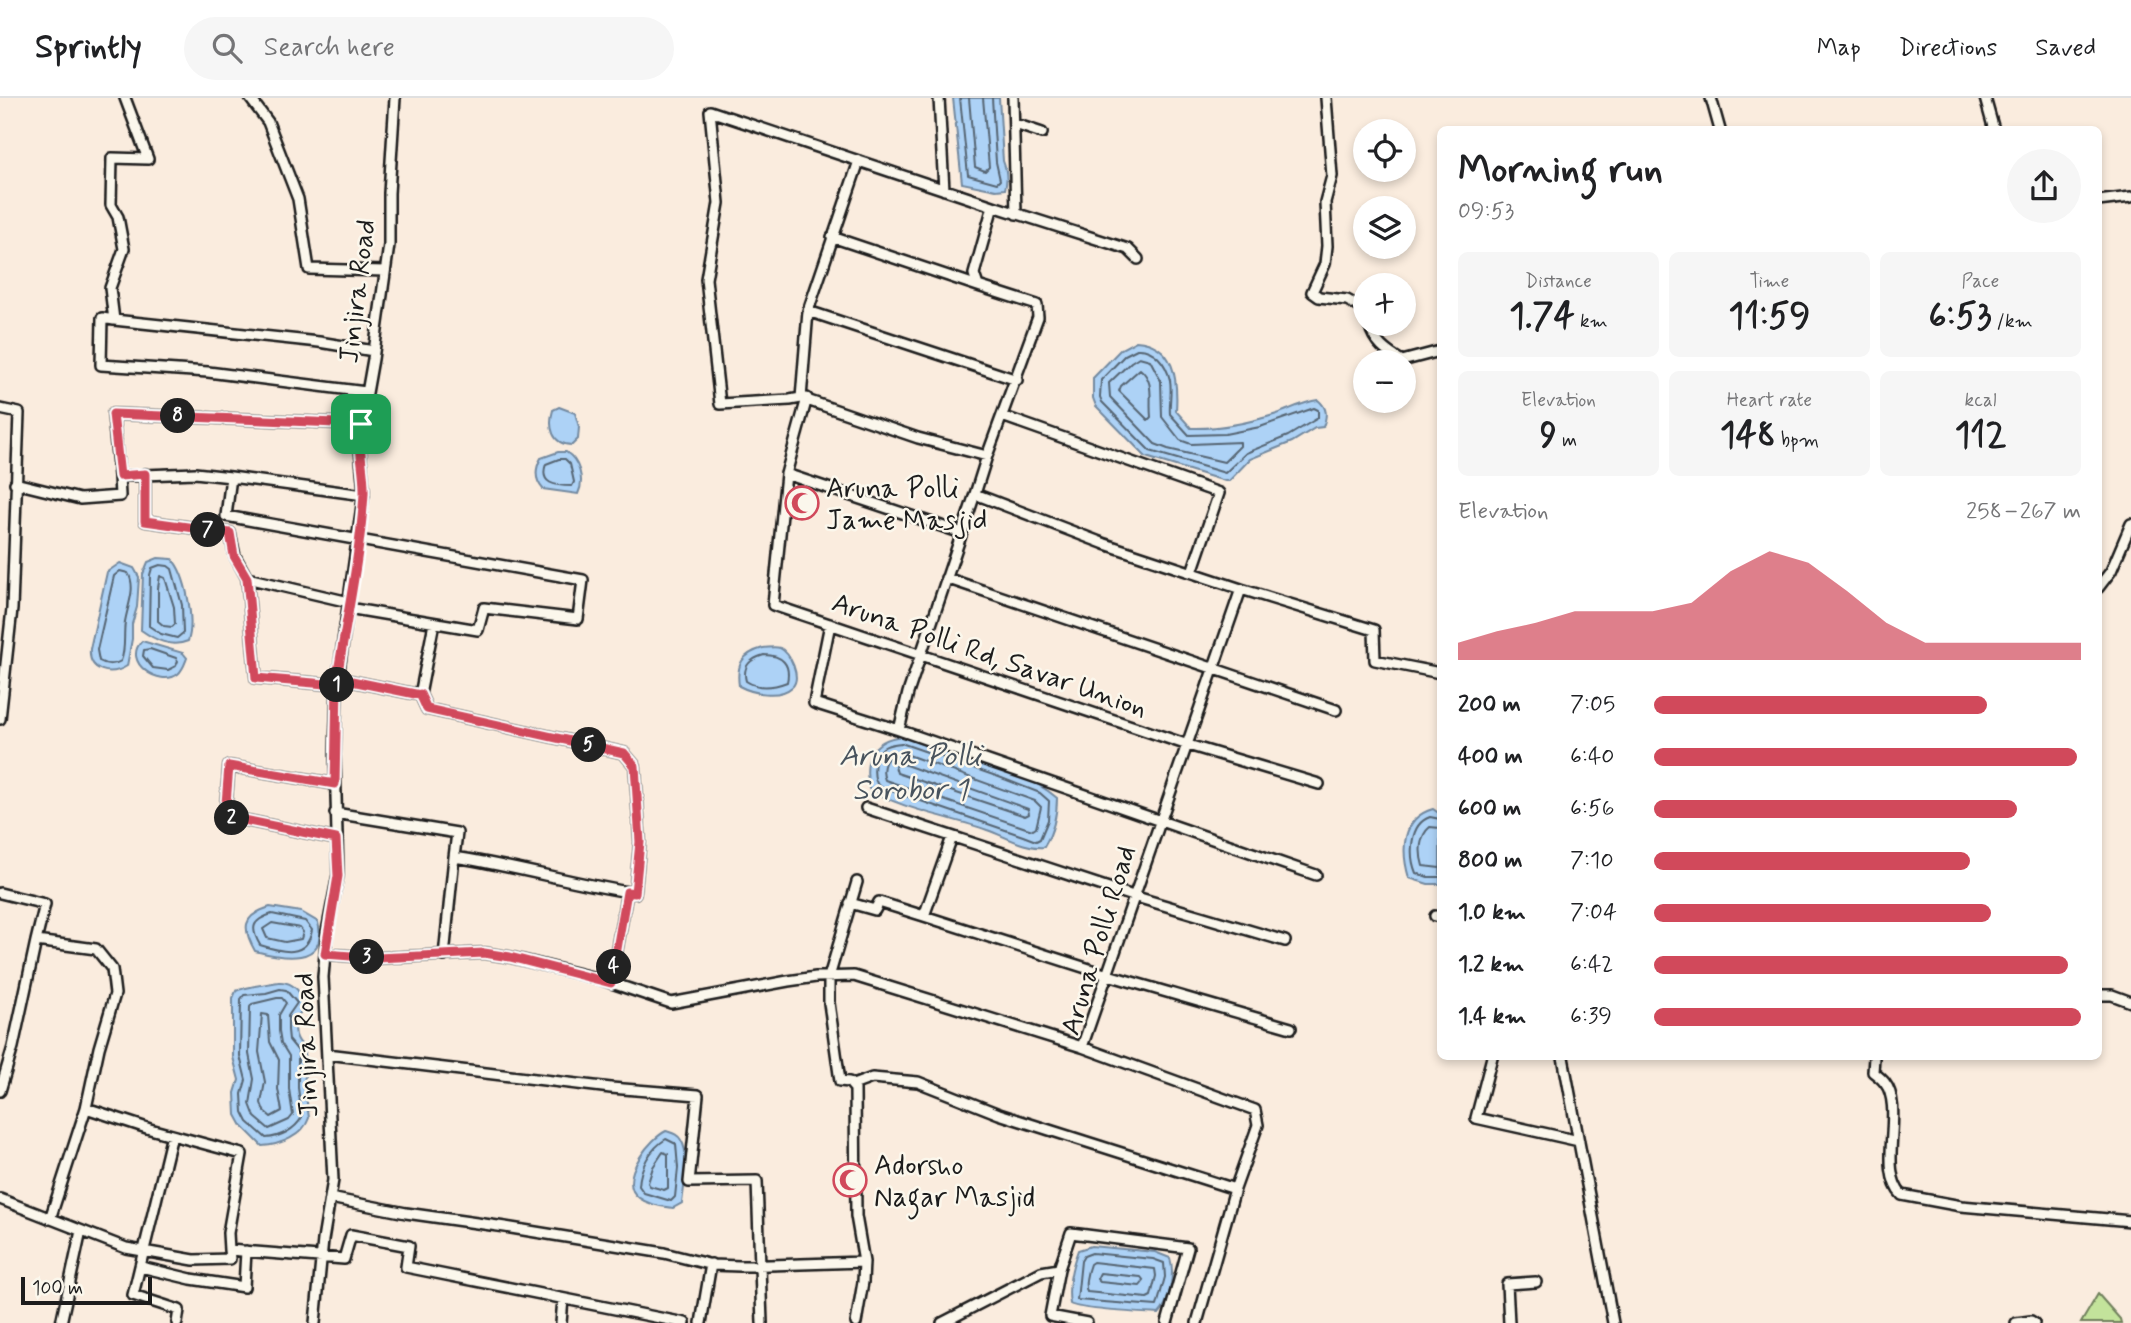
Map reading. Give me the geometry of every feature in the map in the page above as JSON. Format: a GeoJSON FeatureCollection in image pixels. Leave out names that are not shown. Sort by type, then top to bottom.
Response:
{"type":"FeatureCollection","features":[{"type":"Feature","properties":{"kind":"street"},"geometry":{"type":"LineString","coordinates":[[114,320],[110,288],[124,249],[118,217],[111,205],[112,158],[148,159],[125,98]]}},
{"type":"Feature","properties":{"kind":"street"},"geometry":{"type":"LineString","coordinates":[[250,98],[268,122],[298,199],[309,269],[385,271]]}},
{"type":"Feature","properties":{"kind":"street","name":"Jinjira Road"},"geometry":{"type":"LineString","coordinates":[[315,1323],[333,1180],[323,976],[338,876],[335,813],[337,681],[364,495],[359,438],[389,245],[395,98]]}},
{"type":"Feature","properties":{"kind":"street"},"geometry":{"type":"LineString","coordinates":[[939,98],[944,190]]}},
{"type":"Feature","properties":{"kind":"street"},"geometry":{"type":"LineString","coordinates":[[1013,98],[1016,214]]}},
{"type":"Feature","properties":{"kind":"street"},"geometry":{"type":"LineString","coordinates":[[1326,98],[1332,176],[1325,202],[1327,246],[1325,264],[1312,292],[1319,297],[1347,300],[1353,303]]}},
{"type":"Feature","properties":{"kind":"street"},"geometry":{"type":"LineString","coordinates":[[1711,98],[1719,126]]}},
{"type":"Feature","properties":{"kind":"street"},"geometry":{"type":"LineString","coordinates":[[1985,98],[1993,126]]}},
{"type":"Feature","properties":{"kind":"street"},"geometry":{"type":"LineString","coordinates":[[987,456],[918,438],[804,398],[720,404],[706,279],[719,203],[710,111],[1128,249],[1138,259]]}},
{"type":"Feature","properties":{"kind":"street"},"geometry":{"type":"LineString","coordinates":[[1015,124],[1042,133]]}},
{"type":"Feature","properties":{"kind":"street"},"geometry":{"type":"LineString","coordinates":[[859,161],[808,311],[804,398],[786,474],[962,533]]}},
{"type":"Feature","properties":{"kind":"street"},"geometry":{"type":"LineString","coordinates":[[2102,201],[2131,197]]}},
{"type":"Feature","properties":{"kind":"street"},"geometry":{"type":"LineString","coordinates":[[978,286],[974,274],[993,206]]}},
{"type":"Feature","properties":{"kind":"street"},"geometry":{"type":"LineString","coordinates":[[832,237],[1037,306],[1038,317],[987,456],[899,730]]}},
{"type":"Feature","properties":{"kind":"street"},"geometry":{"type":"LineString","coordinates":[[808,311],[1017,380]]}},
{"type":"Feature","properties":{"kind":"street"},"geometry":{"type":"LineString","coordinates":[[366,392],[208,372],[101,365],[102,318],[319,342],[374,351]]}},
{"type":"Feature","properties":{"kind":"street"},"geometry":{"type":"LineString","coordinates":[[1372,336],[1380,346],[1402,361],[1437,352]]}},
{"type":"Feature","properties":{"kind":"street"},"geometry":{"type":"LineString","coordinates":[[0,410],[19,412],[12,609],[0,719]]}},
{"type":"Feature","properties":{"kind":"street"},"geometry":{"type":"LineString","coordinates":[[15,483],[80,499],[120,496],[113,414],[361,424]]}},
{"type":"Feature","properties":{"kind":"street"},"geometry":{"type":"LineString","coordinates":[[1002,416],[1219,493],[1192,572]]}},
{"type":"Feature","properties":{"kind":"street"},"geometry":{"type":"LineString","coordinates":[[120,476],[195,473],[364,495]]}},
{"type":"Feature","properties":{"kind":"street"},"geometry":{"type":"LineString","coordinates":[[145,474],[145,521],[230,533],[234,556],[247,578],[256,678],[337,681],[420,694]]}},
{"type":"Feature","properties":{"kind":"street","name":"Aruna Polli Rd, Savar Union"},"geometry":{"type":"LineString","coordinates":[[786,474],[773,605],[1188,745],[1319,785]]}},
{"type":"Feature","properties":{"kind":"street"},"geometry":{"type":"LineString","coordinates":[[231,477],[226,516],[583,580],[578,618],[484,608],[478,630],[349,605],[247,578]]}},
{"type":"Feature","properties":{"kind":"street"},"geometry":{"type":"LineString","coordinates":[[975,494],[1105,544],[1374,630],[1375,660],[1437,672]]}},
{"type":"Feature","properties":{"kind":"street"},"geometry":{"type":"LineString","coordinates":[[2102,582],[2111,570],[2131,524]]}},
{"type":"Feature","properties":{"kind":"street","name":"Aruna Polli Rd, Savar Union"},"geometry":{"type":"LineString","coordinates":[[946,579],[1336,710]]}},
{"type":"Feature","properties":{"kind":"street","name":"Aruna Polli Road"},"geometry":{"type":"LineString","coordinates":[[1197,1323],[1235,1189],[1258,1125],[1255,1110],[1082,1047],[1241,589]]}},
{"type":"Feature","properties":{"kind":"street"},"geometry":{"type":"LineString","coordinates":[[434,623],[420,694],[427,709],[624,753],[635,766],[640,842],[635,893],[454,857]]}},
{"type":"Feature","properties":{"kind":"street","name":"Aruna Polli Road"},"geometry":{"type":"LineString","coordinates":[[830,624],[814,703],[1316,875]]}},
{"type":"Feature","properties":{"kind":"street"},"geometry":{"type":"LineString","coordinates":[[335,784],[229,766],[225,816],[336,839]]}},
{"type":"Feature","properties":{"kind":"street"},"geometry":{"type":"LineString","coordinates":[[866,808],[1133,896],[1285,940]]}},
{"type":"Feature","properties":{"kind":"street"},"geometry":{"type":"LineString","coordinates":[[335,813],[457,833],[443,956]]}},
{"type":"Feature","properties":{"kind":"street"},"geometry":{"type":"LineString","coordinates":[[924,916],[952,838]]}},
{"type":"Feature","properties":{"kind":"street"},"geometry":{"type":"LineString","coordinates":[[856,1323],[864,1262],[856,1216],[856,1098],[853,1085],[845,1080],[840,1081],[829,1003],[829,977],[857,881]]}},
{"type":"Feature","properties":{"kind":"street"},"geometry":{"type":"LineString","coordinates":[[611,983],[627,892]]}},
{"type":"Feature","properties":{"kind":"street"},"geometry":{"type":"LineString","coordinates":[[0,893],[45,904],[0,1091]]}},
{"type":"Feature","properties":{"kind":"street"},"geometry":{"type":"LineString","coordinates":[[850,904],[875,910],[879,902],[1108,975],[1291,1028]]}},
{"type":"Feature","properties":{"kind":"street"},"geometry":{"type":"LineString","coordinates":[[36,941],[96,949],[112,969],[115,994],[99,1048],[86,1108],[50,1219]]}},
{"type":"Feature","properties":{"kind":"street"},"geometry":{"type":"LineString","coordinates":[[325,954],[377,958],[484,953],[611,983],[671,1003],[732,990],[854,976],[1082,1047]]}},
{"type":"Feature","properties":{"kind":"street"},"geometry":{"type":"LineString","coordinates":[[2102,995],[2112,995],[2131,1002]]}},
{"type":"Feature","properties":{"kind":"street"},"geometry":{"type":"LineString","coordinates":[[0,1050],[11,1054]]}},
{"type":"Feature","properties":{"kind":"street"},"geometry":{"type":"LineString","coordinates":[[327,1054],[586,1086],[698,1095],[689,1182],[757,1181],[762,1323]]}},
{"type":"Feature","properties":{"kind":"street"},"geometry":{"type":"LineString","coordinates":[[1491,1060],[1476,1118],[1579,1141]]}},
{"type":"Feature","properties":{"kind":"street"},"geometry":{"type":"LineString","coordinates":[[1564,1060],[1613,1323]]}},
{"type":"Feature","properties":{"kind":"street"},"geometry":{"type":"LineString","coordinates":[[1874,1060],[1873,1072],[1887,1084],[1892,1108],[1891,1166],[1895,1188],[1902,1195],[1961,1206],[2131,1221]]}},
{"type":"Feature","properties":{"kind":"street"},"geometry":{"type":"LineString","coordinates":[[853,1085],[872,1078],[918,1082],[999,1114],[1235,1189]]}},
{"type":"Feature","properties":{"kind":"street"},"geometry":{"type":"LineString","coordinates":[[0,1199],[126,1248],[194,1260],[230,1259],[228,1233],[242,1154],[86,1108]]}},
{"type":"Feature","properties":{"kind":"street"},"geometry":{"type":"LineString","coordinates":[[172,1135],[133,1295],[179,1310],[177,1323]]}},
{"type":"Feature","properties":{"kind":"street"},"geometry":{"type":"LineString","coordinates":[[330,1198],[406,1213],[573,1237],[711,1264],[740,1266],[864,1262]]}},
{"type":"Feature","properties":{"kind":"street"},"geometry":{"type":"LineString","coordinates":[[61,1323],[82,1231]]}},
{"type":"Feature","properties":{"kind":"street"},"geometry":{"type":"LineString","coordinates":[[1087,1323],[1050,1316],[1059,1269],[1071,1233],[1188,1248],[1167,1323]]}},
{"type":"Feature","properties":{"kind":"street"},"geometry":{"type":"LineString","coordinates":[[229,1251],[323,1255],[344,1259],[351,1235],[409,1247],[407,1267],[685,1323]]}},
{"type":"Feature","properties":{"kind":"street"},"geometry":{"type":"LineString","coordinates":[[141,1267],[191,1279],[244,1287],[246,1251]]}},
{"type":"Feature","properties":{"kind":"street"},"geometry":{"type":"LineString","coordinates":[[701,1323],[711,1264]]}},
{"type":"Feature","properties":{"kind":"street"},"geometry":{"type":"LineString","coordinates":[[942,1323],[1041,1272],[1059,1269]]}},
{"type":"Feature","properties":{"kind":"street"},"geometry":{"type":"LineString","coordinates":[[1509,1323],[1507,1284],[1536,1282]]}},
{"type":"Feature","properties":{"kind":"street"},"geometry":{"type":"LineString","coordinates":[[561,1323],[563,1299]]}},
{"type":"Feature","properties":{"kind":"street"},"geometry":{"type":"LineString","coordinates":[[2016,1323],[2034,1323]]}},
{"type":"Feature","properties":{"kind":"green space"},"geometry":{"type":"Polygon","coordinates":[[[2098,1294],[2120,1319],[2121,1323],[2081,1323],[2098,1294]]]}},
{"type":"Feature","properties":{"kind":"water"},"geometry":{"type":"Polygon","coordinates":[[[953,98],[999,98],[1003,161],[1007,175],[1005,189],[996,190],[962,183],[953,98]]]}},
{"type":"Feature","properties":{"kind":"water"},"geometry":{"type":"Polygon","coordinates":[[[1136,341],[1159,349],[1166,356],[1175,376],[1176,411],[1191,428],[1245,423],[1318,400],[1326,412],[1323,427],[1315,428],[1292,442],[1250,459],[1229,481],[1146,457],[1096,406],[1093,398],[1093,378],[1121,349],[1136,341]]]}},
{"type":"Feature","properties":{"kind":"water"},"geometry":{"type":"Polygon","coordinates":[[[559,407],[575,413],[579,427],[578,439],[572,445],[560,442],[553,434],[553,410],[559,407]]]}},
{"type":"Feature","properties":{"kind":"water"},"geometry":{"type":"Polygon","coordinates":[[[566,452],[577,465],[581,477],[578,494],[543,489],[538,481],[537,470],[541,458],[566,452]]]}},
{"type":"Feature","properties":{"kind":"water"},"geometry":{"type":"Polygon","coordinates":[[[158,558],[172,559],[185,586],[190,610],[190,632],[188,641],[182,643],[163,642],[141,630],[143,574],[148,562],[158,558]]]}},
{"type":"Feature","properties":{"kind":"water"},"geometry":{"type":"Polygon","coordinates":[[[120,563],[134,568],[139,577],[137,607],[127,666],[107,671],[96,667],[90,656],[90,649],[107,572],[120,563]]]}},
{"type":"Feature","properties":{"kind":"water"},"geometry":{"type":"Polygon","coordinates":[[[142,641],[183,653],[187,658],[181,671],[162,678],[145,671],[136,657],[142,641]]]}},
{"type":"Feature","properties":{"kind":"water"},"geometry":{"type":"Polygon","coordinates":[[[763,648],[780,648],[791,660],[796,678],[787,691],[765,694],[739,686],[742,661],[750,653],[763,648]]]}},
{"type":"Feature","properties":{"kind":"water","name":"Aruna Polli Sorobor 1"},"geometry":{"type":"Polygon","coordinates":[[[902,736],[1019,776],[1057,798],[1054,824],[1044,847],[1022,844],[910,807],[869,789],[867,769],[872,753],[883,742],[902,736]]]}},
{"type":"Feature","properties":{"kind":"water"},"geometry":{"type":"Polygon","coordinates":[[[1433,809],[1437,812],[1437,884],[1409,878],[1406,868],[1406,837],[1409,828],[1422,813],[1433,809]]]}},
{"type":"Feature","properties":{"kind":"water"},"geometry":{"type":"Polygon","coordinates":[[[270,907],[301,912],[318,922],[320,936],[310,953],[289,957],[255,951],[248,936],[247,924],[254,914],[270,907]]]}},
{"type":"Feature","properties":{"kind":"water"},"geometry":{"type":"Polygon","coordinates":[[[279,982],[293,986],[304,1003],[305,1008],[295,1018],[295,1027],[297,1037],[304,1047],[309,1118],[296,1135],[276,1144],[262,1146],[242,1126],[236,1115],[235,1093],[239,1080],[233,1057],[233,998],[236,991],[279,982]]]}},
{"type":"Feature","properties":{"kind":"water"},"geometry":{"type":"Polygon","coordinates":[[[666,1131],[680,1138],[685,1153],[682,1203],[673,1208],[640,1199],[633,1191],[631,1183],[635,1166],[646,1148],[666,1131]]]}},
{"type":"Feature","properties":{"kind":"water"},"geometry":{"type":"Polygon","coordinates":[[[1091,1246],[1155,1252],[1170,1258],[1170,1287],[1159,1314],[1098,1310],[1070,1304],[1071,1276],[1078,1250],[1091,1246]]]}},
{"type":"Feature","properties":{"kind":"place","name":"Aruna Polli Jame Masjid"},"geometry":{"type":"Point","coordinates":[802,503]}},
{"type":"Feature","properties":{"kind":"place","name":"Adorsho Nagar Masjid"},"geometry":{"type":"Point","coordinates":[850,1180]}},
{"type":"Feature","properties":{"kind":"route"},"geometry":{"type":"LineString","coordinates":[[361,424],[113,414],[120,476],[145,474],[145,521],[230,533],[234,556],[247,578],[256,678],[337,685],[337,678],[420,694],[427,709],[624,753],[635,766],[640,842],[635,893],[627,892],[611,983],[484,953],[377,958],[325,954],[338,876],[336,839],[225,816],[229,766],[335,784],[335,755],[337,685],[337,678],[364,491],[359,438],[361,424]]}}]}
